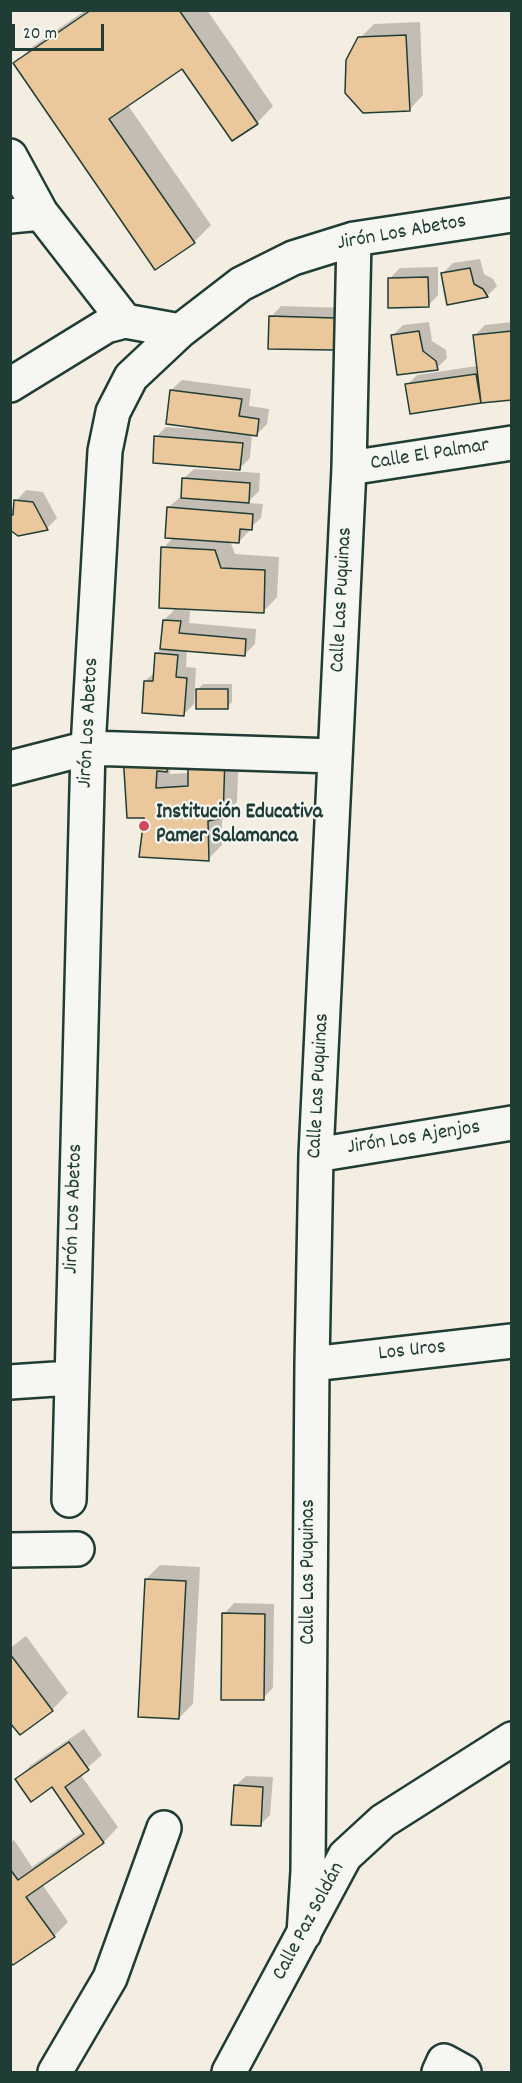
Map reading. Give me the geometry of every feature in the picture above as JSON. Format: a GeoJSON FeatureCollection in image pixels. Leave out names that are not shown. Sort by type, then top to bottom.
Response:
{"type":"FeatureCollection","features":[{"type":"Feature","properties":{"kind":"street"},"geometry":{"type":"LineString","coordinates":[[10,156],[26,214],[125,321]]}},
{"type":"Feature","properties":{"kind":"street","name":"Jirón Los Abetos"},"geometry":{"type":"LineString","coordinates":[[69,1500],[70,1378],[88,748],[105,451],[113,412],[131,376],[180,331],[241,284],[293,258],[354,239],[512,215]]}},
{"type":"Feature","properties":{"kind":"street","name":"Calle Las Puquinas"},"geometry":{"type":"LineString","coordinates":[[304,1934],[308,1871],[316,1155],[349,468],[354,239]]}},
{"type":"Feature","properties":{"kind":"street"},"geometry":{"type":"LineString","coordinates":[[10,385],[106,326],[125,321],[180,331]]}},
{"type":"Feature","properties":{"kind":"street","name":"Calle El Palmar"},"geometry":{"type":"LineString","coordinates":[[349,468],[512,443]]}},
{"type":"Feature","properties":{"kind":"street"},"geometry":{"type":"LineString","coordinates":[[10,768],[88,748],[335,756]]}},
{"type":"Feature","properties":{"kind":"street","name":"Jirón Los Ajenjos"},"geometry":{"type":"LineString","coordinates":[[316,1155],[512,1123]]}},
{"type":"Feature","properties":{"kind":"street","name":"Los Uros"},"geometry":{"type":"LineString","coordinates":[[312,1364],[512,1341]]}},
{"type":"Feature","properties":{"kind":"street"},"geometry":{"type":"LineString","coordinates":[[10,1382],[70,1378]]}},
{"type":"Feature","properties":{"kind":"street"},"geometry":{"type":"LineString","coordinates":[[10,1550],[76,1549]]}},
{"type":"Feature","properties":{"kind":"street","name":"Calle Paz Soldán"},"geometry":{"type":"LineString","coordinates":[[229,2073],[345,1856],[383,1821],[512,1739]]}},
{"type":"Feature","properties":{"kind":"street"},"geometry":{"type":"LineString","coordinates":[[55,2073],[110,1978],[164,1828]]}},
{"type":"Feature","properties":{"kind":"street"},"geometry":{"type":"LineString","coordinates":[[439,2073],[444,2061],[464,2073]]}},
{"type":"Feature","properties":{"kind":"building"},"geometry":{"type":"Polygon","coordinates":[[[91,10],[179,10],[258,124],[232,141],[182,69],[109,119],[195,243],[155,270],[13,63],[91,10]]]}},
{"type":"Feature","properties":{"kind":"building"},"geometry":{"type":"Polygon","coordinates":[[[406,35],[410,111],[363,113],[345,93],[346,60],[358,37],[406,35]]]}},
{"type":"Feature","properties":{"kind":"building"},"geometry":{"type":"Polygon","coordinates":[[[470,268],[474,284],[483,289],[488,297],[447,305],[441,273],[470,268]]]}},
{"type":"Feature","properties":{"kind":"building"},"geometry":{"type":"Polygon","coordinates":[[[428,277],[429,307],[388,308],[388,278],[428,277]]]}},
{"type":"Feature","properties":{"kind":"building"},"geometry":{"type":"Polygon","coordinates":[[[269,316],[335,318],[335,350],[268,349],[269,316]]]}},
{"type":"Feature","properties":{"kind":"building"},"geometry":{"type":"Polygon","coordinates":[[[419,331],[423,351],[436,361],[438,370],[397,375],[391,335],[419,331]]]}},
{"type":"Feature","properties":{"kind":"building"},"geometry":{"type":"Polygon","coordinates":[[[512,331],[512,400],[481,403],[473,335],[512,331]]]}},
{"type":"Feature","properties":{"kind":"building"},"geometry":{"type":"Polygon","coordinates":[[[476,374],[481,403],[410,414],[405,384],[476,374]]]}},
{"type":"Feature","properties":{"kind":"building"},"geometry":{"type":"Polygon","coordinates":[[[170,390],[242,399],[239,416],[259,419],[257,436],[166,424],[170,390]]]}},
{"type":"Feature","properties":{"kind":"building"},"geometry":{"type":"Polygon","coordinates":[[[154,436],[243,443],[240,470],[153,463],[154,436]]]}},
{"type":"Feature","properties":{"kind":"building"},"geometry":{"type":"Polygon","coordinates":[[[182,478],[250,483],[249,503],[181,498],[182,478]]]}},
{"type":"Feature","properties":{"kind":"building"},"geometry":{"type":"Polygon","coordinates":[[[14,500],[33,502],[48,530],[18,536],[10,530],[10,515],[13,515],[14,500]]]}},
{"type":"Feature","properties":{"kind":"building"},"geometry":{"type":"Polygon","coordinates":[[[167,507],[253,514],[252,530],[240,529],[239,543],[165,538],[167,507]]]}},
{"type":"Feature","properties":{"kind":"building"},"geometry":{"type":"Polygon","coordinates":[[[161,547],[215,550],[221,568],[265,570],[264,613],[159,608],[161,547]]]}},
{"type":"Feature","properties":{"kind":"building"},"geometry":{"type":"Polygon","coordinates":[[[163,620],[181,621],[179,633],[246,639],[245,656],[160,649],[163,620]]]}},
{"type":"Feature","properties":{"kind":"building"},"geometry":{"type":"Polygon","coordinates":[[[155,653],[178,655],[176,677],[187,678],[184,716],[142,713],[144,681],[153,681],[155,653]]]}},
{"type":"Feature","properties":{"kind":"building"},"geometry":{"type":"Polygon","coordinates":[[[196,689],[228,689],[228,709],[196,709],[196,689]]]}},
{"type":"Feature","properties":{"kind":"building"},"geometry":{"type":"Polygon","coordinates":[[[123,754],[169,755],[167,772],[157,771],[156,788],[188,786],[188,756],[225,758],[223,818],[208,821],[209,861],[139,857],[144,818],[127,818],[123,754]]]}},
{"type":"Feature","properties":{"kind":"building"},"geometry":{"type":"Polygon","coordinates":[[[145,1579],[186,1581],[179,1719],[138,1717],[145,1579]]]}},
{"type":"Feature","properties":{"kind":"building"},"geometry":{"type":"Polygon","coordinates":[[[222,1613],[265,1614],[264,1700],[221,1700],[222,1613]]]}},
{"type":"Feature","properties":{"kind":"building"},"geometry":{"type":"Polygon","coordinates":[[[10,1654],[53,1711],[20,1735],[10,1723],[10,1654]]]}},
{"type":"Feature","properties":{"kind":"building"},"geometry":{"type":"Polygon","coordinates":[[[69,1742],[89,1770],[65,1787],[104,1843],[26,1897],[55,1937],[13,1965],[10,1962],[10,1869],[18,1880],[84,1834],[52,1787],[31,1802],[15,1779],[69,1742]]]}},
{"type":"Feature","properties":{"kind":"building"},"geometry":{"type":"Polygon","coordinates":[[[234,1785],[263,1787],[261,1826],[231,1825],[234,1785]]]}},
{"type":"Feature","properties":{"kind":"place","name":"Institución Educativa Pamer Salamanca"},"geometry":{"type":"Point","coordinates":[144,826]}}]}
